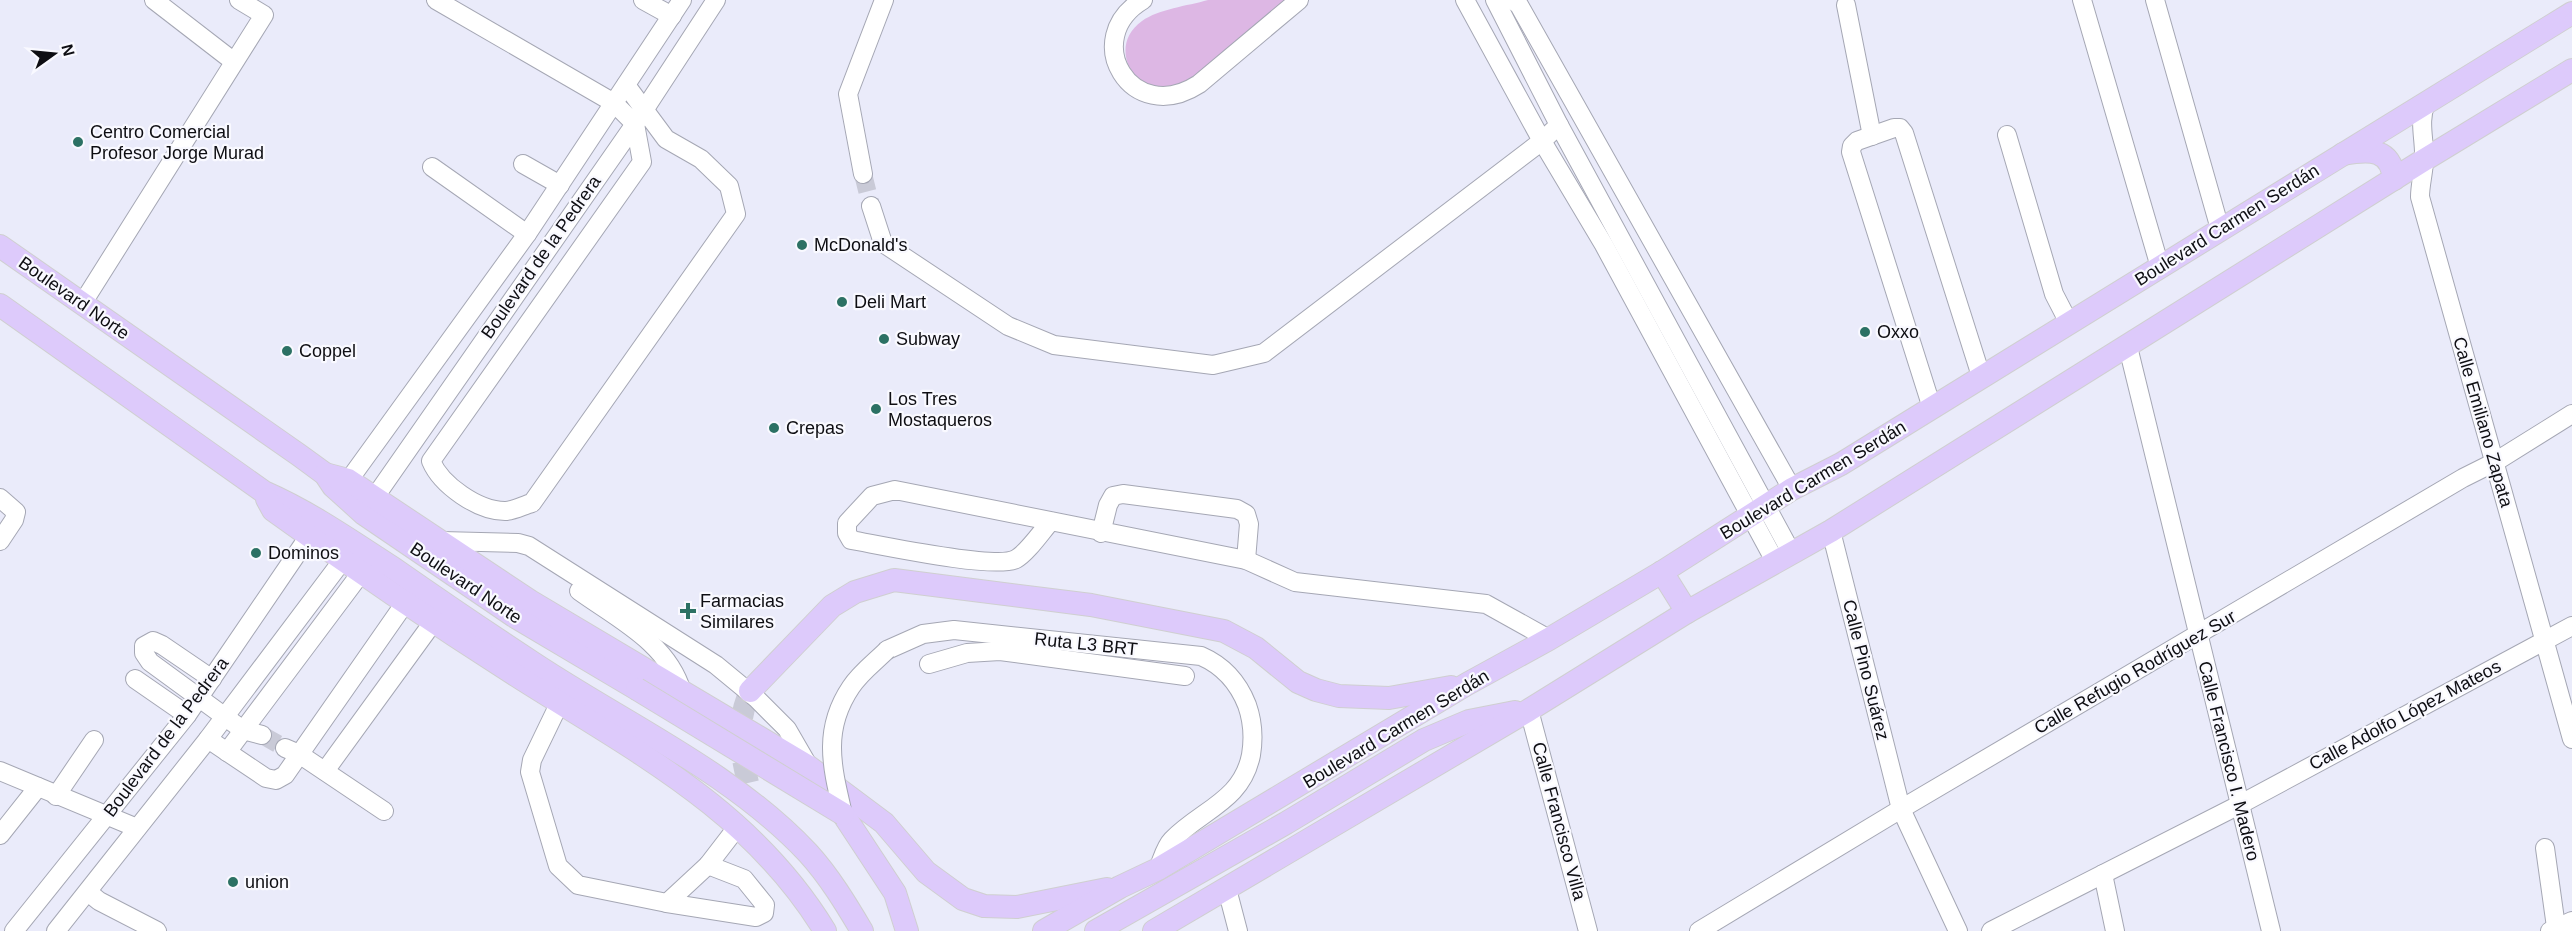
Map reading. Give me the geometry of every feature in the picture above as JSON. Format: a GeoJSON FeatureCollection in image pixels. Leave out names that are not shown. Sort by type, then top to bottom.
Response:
{"type":"FeatureCollection","features":[{"type":"Feature","properties":{"kind":"main road","name":"Boulevard Carmen Serdán"},"geometry":{"type":"LineString","coordinates":[[1044,931],[1120,886],[1158,869],[1467,684],[1549,639],[1662,572],[1792,489],[1841,464],[2572,13]]}},
{"type":"Feature","properties":{"kind":"main road"},"geometry":{"type":"LineString","coordinates":[[1154,931],[1529,710],[1687,612],[1831,531],[2572,70]]}},
{"type":"Feature","properties":{"kind":"main road"},"geometry":{"type":"LineString","coordinates":[[2339,155],[2358,151],[2373,152],[2387,158],[2393,166],[2394,179]]}},
{"type":"Feature","properties":{"kind":"main road","name":"Boulevard Norte"},"geometry":{"type":"LineString","coordinates":[[0,246],[344,486]]}},
{"type":"Feature","properties":{"kind":"main road","name":"Boulevard Norte"},"geometry":{"type":"LineString","coordinates":[[0,305],[264,492],[290,503],[357,544],[540,668],[702,767],[760,810],[810,855],[835,887],[862,931]]}},
{"type":"Feature","properties":{"kind":"main road"},"geometry":{"type":"LineString","coordinates":[[344,486],[369,505],[442,541],[530,601],[809,767],[884,823],[926,872],[963,899],[984,906],[1017,907],[1120,886]]}},
{"type":"Feature","properties":{"kind":"main road"},"geometry":{"type":"LineString","coordinates":[[264,492],[273,510],[351,567],[649,757],[738,826],[784,873],[825,931]]}},
{"type":"Feature","properties":{"kind":"main road","name":"Boulevard Norte"},"geometry":{"type":"LineString","coordinates":[[369,505],[513,616],[843,814],[895,893],[907,931]]}},
{"type":"Feature","properties":{"kind":"main road"},"geometry":{"type":"LineString","coordinates":[[1662,572],[1687,612]]}},
{"type":"Feature","properties":{"kind":"main road"},"geometry":{"type":"LineString","coordinates":[[750,691],[832,606],[861,589],[894,580],[1091,605],[1224,631],[1256,648],[1298,682],[1339,696],[1389,698],[1467,684]]}},
{"type":"Feature","properties":{"kind":"main road"},"geometry":{"type":"LineString","coordinates":[[1096,931],[1286,823],[1424,740],[1469,722],[1529,710]]}},
{"type":"Feature","properties":{"kind":"main road"},"geometry":{"type":"LineString","coordinates":[[748,783],[760,810]]}},
{"type":"Feature","properties":{"kind":"street"},"geometry":{"type":"LineString","coordinates":[[154,0],[233,61]]}},
{"type":"Feature","properties":{"kind":"street"},"geometry":{"type":"LineString","coordinates":[[82,304],[233,61],[269,8],[239,0]]}},
{"type":"Feature","properties":{"kind":"street"},"geometry":{"type":"LineString","coordinates":[[436,0],[614,103],[635,124],[642,162],[431,461],[437,476],[458,494],[480,504],[506,511],[532,503],[736,214],[729,186],[701,159],[666,140],[645,108],[626,85]]}},
{"type":"Feature","properties":{"kind":"street"},"geometry":{"type":"LineString","coordinates":[[643,0],[672,16]]}},
{"type":"Feature","properties":{"kind":"street","name":"Boulevard de la Pedrera"},"geometry":{"type":"LineString","coordinates":[[344,486],[526,234],[682,0]]}},
{"type":"Feature","properties":{"kind":"street","name":"Boulevard de la Pedrera"},"geometry":{"type":"LineString","coordinates":[[369,505],[635,124],[717,0]]}},
{"type":"Feature","properties":{"kind":"street"},"geometry":{"type":"LineString","coordinates":[[863,174],[848,94],[884,0]]}},
{"type":"Feature","properties":{"kind":"street"},"geometry":{"type":"LineString","coordinates":[[1143,0],[1130,9],[1121,20],[1114,42],[1116,60],[1124,77],[1136,89],[1153,96],[1167,98],[1185,94],[1199,84],[1299,0]]}},
{"type":"Feature","properties":{"kind":"street"},"geometry":{"type":"LineString","coordinates":[[1465,0],[1542,141],[1759,510]]}},
{"type":"Feature","properties":{"kind":"street"},"geometry":{"type":"LineString","coordinates":[[1495,0],[1784,558]]}},
{"type":"Feature","properties":{"kind":"street"},"geometry":{"type":"LineString","coordinates":[[1512,0],[1520,5],[1792,489]]}},
{"type":"Feature","properties":{"kind":"street"},"geometry":{"type":"LineString","coordinates":[[2082,0],[2160,267]]}},
{"type":"Feature","properties":{"kind":"street"},"geometry":{"type":"LineString","coordinates":[[2155,0],[2220,229]]}},
{"type":"Feature","properties":{"kind":"street"},"geometry":{"type":"LineString","coordinates":[[1846,5],[1872,136]]}},
{"type":"Feature","properties":{"kind":"street","name":"Calle Emiliano Zapata"},"geometry":{"type":"LineString","coordinates":[[2426,103],[2421,120],[2424,160],[2420,178],[2420,196],[2572,739]]}},
{"type":"Feature","properties":{"kind":"street"},"geometry":{"type":"LineString","coordinates":[[871,206],[883,243],[1008,326],[1054,345],[1213,365],[1264,353],[1542,141],[1559,125]]}},
{"type":"Feature","properties":{"kind":"street"},"geometry":{"type":"LineString","coordinates":[[1932,408],[1851,152],[1852,146],[1857,141],[1894,128],[1900,128],[1904,133],[1982,376]]}},
{"type":"Feature","properties":{"kind":"street"},"geometry":{"type":"LineString","coordinates":[[2007,135],[2054,294],[2070,323]]}},
{"type":"Feature","properties":{"kind":"street"},"geometry":{"type":"LineString","coordinates":[[523,164],[560,185]]}},
{"type":"Feature","properties":{"kind":"street"},"geometry":{"type":"LineString","coordinates":[[432,167],[526,234]]}},
{"type":"Feature","properties":{"kind":"street","name":"Calle Francisco I. Madero"},"geometry":{"type":"LineString","coordinates":[[2128,347],[2271,931]]}},
{"type":"Feature","properties":{"kind":"street","name":"Calle Refugio Rodríguez Sur"},"geometry":{"type":"LineString","coordinates":[[1699,931],[1901,809],[2463,478],[2495,462],[2572,414]]}},
{"type":"Feature","properties":{"kind":"street"},"geometry":{"type":"LineString","coordinates":[[1051,521],[1018,558],[1006,562],[982,561],[851,540],[847,533],[847,523],[872,496],[895,490],[1051,521],[1101,532],[1246,560],[1294,582],[1486,604],[1549,639]]}},
{"type":"Feature","properties":{"kind":"street"},"geometry":{"type":"LineString","coordinates":[[1101,532],[1108,505],[1113,496],[1123,494],[1237,509],[1246,514],[1249,524],[1246,560]]}},
{"type":"Feature","properties":{"kind":"street"},"geometry":{"type":"LineString","coordinates":[[0,498],[16,512],[14,520],[0,541]]}},
{"type":"Feature","properties":{"kind":"street","name":"Calle Pino Suárez"},"geometry":{"type":"LineString","coordinates":[[1831,531],[1901,809],[1959,931]]}},
{"type":"Feature","properties":{"kind":"street","name":"Boulevard de la Pedrera"},"geometry":{"type":"LineString","coordinates":[[14,931],[187,715],[309,536]]}},
{"type":"Feature","properties":{"kind":"street"},"geometry":{"type":"LineString","coordinates":[[442,541],[518,543],[529,546],[716,665],[756,698],[787,729],[809,767]]}},
{"type":"Feature","properties":{"kind":"street"},"geometry":{"type":"LineString","coordinates":[[490,542],[546,568],[658,648],[678,676],[682,692]]}},
{"type":"Feature","properties":{"kind":"street"},"geometry":{"type":"LineString","coordinates":[[227,752],[331,611],[351,567]]}},
{"type":"Feature","properties":{"kind":"street","name":"Boulevard de la Pedrera"},"geometry":{"type":"LineString","coordinates":[[56,931],[208,739],[314,599],[351,567]]}},
{"type":"Feature","properties":{"kind":"street"},"geometry":{"type":"LineString","coordinates":[[314,599],[331,611]]}},
{"type":"Feature","properties":{"kind":"street"},"geometry":{"type":"LineString","coordinates":[[208,739],[266,778],[276,780],[285,775],[292,751],[405,603]]}},
{"type":"Feature","properties":{"kind":"street"},"geometry":{"type":"LineString","coordinates":[[325,771],[434,621]]}},
{"type":"Feature","properties":{"kind":"street","name":"Calle Adolfo López Mateos"},"geometry":{"type":"LineString","coordinates":[[1991,931],[2239,805],[2572,626]]}},
{"type":"Feature","properties":{"kind":"street","name":"Ruta L3 BRT"},"geometry":{"type":"LineString","coordinates":[[843,814],[831,761],[832,734],[840,706],[852,686],[886,650],[923,634],[954,630],[1201,656],[1227,672],[1241,691],[1250,715],[1254,738],[1248,771],[1228,796],[1171,841],[1158,869]]}},
{"type":"Feature","properties":{"kind":"street"},"geometry":{"type":"LineString","coordinates":[[212,679],[162,645],[153,641],[144,646],[144,653],[150,662],[243,730],[262,735]]}},
{"type":"Feature","properties":{"kind":"street"},"geometry":{"type":"LineString","coordinates":[[928,664],[967,652],[1000,651],[1185,676]]}},
{"type":"Feature","properties":{"kind":"street"},"geometry":{"type":"LineString","coordinates":[[135,680],[187,715]]}},
{"type":"Feature","properties":{"kind":"street"},"geometry":{"type":"LineString","coordinates":[[560,702],[532,760],[530,772],[558,866],[578,885],[667,903],[756,917],[764,913],[765,905],[744,879],[708,865]]}},
{"type":"Feature","properties":{"kind":"street","name":"Calle Francisco Villa"},"geometry":{"type":"LineString","coordinates":[[1529,710],[1588,931]]}},
{"type":"Feature","properties":{"kind":"street"},"geometry":{"type":"LineString","coordinates":[[56,796],[94,740]]}},
{"type":"Feature","properties":{"kind":"street"},"geometry":{"type":"LineString","coordinates":[[292,751],[384,811]]}},
{"type":"Feature","properties":{"kind":"street"},"geometry":{"type":"LineString","coordinates":[[0,771],[137,828]]}},
{"type":"Feature","properties":{"kind":"street"},"geometry":{"type":"LineString","coordinates":[[0,835],[38,787]]}},
{"type":"Feature","properties":{"kind":"street"},"geometry":{"type":"LineString","coordinates":[[667,903],[708,865],[738,826]]}},
{"type":"Feature","properties":{"kind":"street"},"geometry":{"type":"LineString","coordinates":[[2545,848],[2559,926]]}},
{"type":"Feature","properties":{"kind":"street"},"geometry":{"type":"LineString","coordinates":[[2103,874],[2115,931]]}},
{"type":"Feature","properties":{"kind":"street"},"geometry":{"type":"LineString","coordinates":[[1227,890],[1238,931]]}},
{"type":"Feature","properties":{"kind":"street"},"geometry":{"type":"LineString","coordinates":[[88,892],[99,901],[157,931]]}},
{"type":"Feature","properties":{"kind":"shaded area"},"geometry":{"type":"Polygon","coordinates":[[[1208,0],[1287,0],[1183,85],[1164,90],[1151,87],[1139,80],[1131,70],[1126,58],[1126,45],[1131,32],[1149,17],[1208,0]]]}},
{"type":"Feature","properties":{"kind":"tunnel"},"geometry":{"type":"LineString","coordinates":[[863,174],[871,206]]}},
{"type":"Feature","properties":{"kind":"tunnel"},"geometry":{"type":"LineString","coordinates":[[748,783],[743,759],[741,725],[750,691]]}},
{"type":"Feature","properties":{"kind":"tunnel"},"geometry":{"type":"LineString","coordinates":[[262,735],[285,748]]}},
{"type":"Feature","properties":{"kind":"place","name":"Centro Comercial Profesor Jorge Murad"},"geometry":{"type":"Point","coordinates":[78,142]}},
{"type":"Feature","properties":{"kind":"place","name":"McDonald's"},"geometry":{"type":"Point","coordinates":[802,245]}},
{"type":"Feature","properties":{"kind":"place","name":"Deli Mart"},"geometry":{"type":"Point","coordinates":[842,302]}},
{"type":"Feature","properties":{"kind":"place","name":"Oxxo"},"geometry":{"type":"Point","coordinates":[1865,332]}},
{"type":"Feature","properties":{"kind":"place","name":"Subway"},"geometry":{"type":"Point","coordinates":[884,339]}},
{"type":"Feature","properties":{"kind":"place","name":"Coppel"},"geometry":{"type":"Point","coordinates":[287,351]}},
{"type":"Feature","properties":{"kind":"place","name":"Los Tres Mostaqueros"},"geometry":{"type":"Point","coordinates":[876,409]}},
{"type":"Feature","properties":{"kind":"place","name":"Crepas"},"geometry":{"type":"Point","coordinates":[774,428]}},
{"type":"Feature","properties":{"kind":"place","name":"Dominos"},"geometry":{"type":"Point","coordinates":[256,553]}},
{"type":"Feature","properties":{"kind":"place","name":"Farmacias Similares"},"geometry":{"type":"Point","coordinates":[688,611]}},
{"type":"Feature","properties":{"kind":"place","name":"union"},"geometry":{"type":"Point","coordinates":[233,882]}}]}
